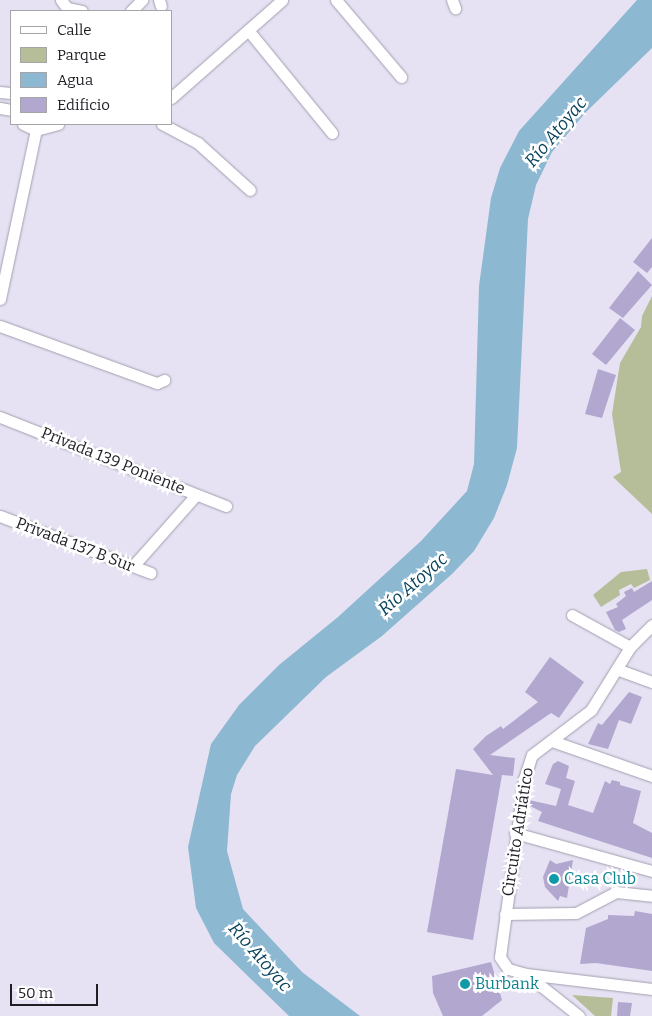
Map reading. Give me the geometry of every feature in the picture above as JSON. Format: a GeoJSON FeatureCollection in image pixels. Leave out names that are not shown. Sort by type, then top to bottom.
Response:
{"type":"FeatureCollection","features":[{"type":"Feature","properties":{"kind":"street"},"geometry":{"type":"LineString","coordinates":[[61,0],[67,8],[77,10]]}},
{"type":"Feature","properties":{"kind":"street"},"geometry":{"type":"LineString","coordinates":[[132,10],[142,0]]}},
{"type":"Feature","properties":{"kind":"street"},"geometry":{"type":"LineString","coordinates":[[172,97],[282,0]]}},
{"type":"Feature","properties":{"kind":"street"},"geometry":{"type":"LineString","coordinates":[[336,0],[401,77]]}},
{"type":"Feature","properties":{"kind":"street"},"geometry":{"type":"LineString","coordinates":[[248,30],[332,133]]}},
{"type":"Feature","properties":{"kind":"street"},"geometry":{"type":"LineString","coordinates":[[25,125],[36,130],[54,125]]}},
{"type":"Feature","properties":{"kind":"street"},"geometry":{"type":"LineString","coordinates":[[164,125],[198,143],[250,190]]}},
{"type":"Feature","properties":{"kind":"street"},"geometry":{"type":"LineString","coordinates":[[0,299],[36,130]]}},
{"type":"Feature","properties":{"kind":"street"},"geometry":{"type":"LineString","coordinates":[[0,326],[157,383],[164,380]]}},
{"type":"Feature","properties":{"kind":"street","name":"Privada 139 Poniente"},"geometry":{"type":"LineString","coordinates":[[0,417],[226,506]]}},
{"type":"Feature","properties":{"kind":"street"},"geometry":{"type":"LineString","coordinates":[[132,566],[196,494]]}},
{"type":"Feature","properties":{"kind":"street","name":"Privada 137 B Sur"},"geometry":{"type":"LineString","coordinates":[[0,516],[151,573]]}},
{"type":"Feature","properties":{"kind":"street"},"geometry":{"type":"LineString","coordinates":[[572,615],[630,647]]}},
{"type":"Feature","properties":{"kind":"street","name":"Circuito Adriático"},"geometry":{"type":"LineString","coordinates":[[579,1016],[526,974],[502,964],[505,914],[515,833],[526,768],[532,756],[591,710],[619,670],[630,647],[652,625]]}},
{"type":"Feature","properties":{"kind":"street"},"geometry":{"type":"LineString","coordinates":[[619,670],[652,682]]}},
{"type":"Feature","properties":{"kind":"street"},"geometry":{"type":"LineString","coordinates":[[552,741],[652,776]]}},
{"type":"Feature","properties":{"kind":"street"},"geometry":{"type":"LineString","coordinates":[[515,833],[652,871]]}},
{"type":"Feature","properties":{"kind":"street"},"geometry":{"type":"LineString","coordinates":[[505,914],[576,913],[616,892],[652,896]]}},
{"type":"Feature","properties":{"kind":"street"},"geometry":{"type":"LineString","coordinates":[[526,974],[652,989]]}},
{"type":"Feature","properties":{"kind":"green space"},"geometry":{"type":"Polygon","coordinates":[[[652,296],[652,514],[613,477],[621,472],[612,414],[620,363],[641,327],[642,316],[652,296]]]}},
{"type":"Feature","properties":{"kind":"green space"},"geometry":{"type":"Polygon","coordinates":[[[647,569],[650,580],[634,588],[631,584],[619,590],[620,595],[601,607],[593,595],[621,572],[647,569]]]}},
{"type":"Feature","properties":{"kind":"green space"},"geometry":{"type":"Polygon","coordinates":[[[572,995],[613,998],[611,1016],[595,1016],[572,995]]]}},
{"type":"Feature","properties":{"kind":"water","name":"Río Atoyac"},"geometry":{"type":"Polygon","coordinates":[[[637,0],[652,0],[652,48],[586,112],[552,152],[536,185],[528,219],[517,448],[507,485],[494,518],[474,551],[452,574],[382,636],[326,677],[255,746],[237,775],[231,794],[227,851],[243,909],[302,972],[360,1016],[289,1016],[214,943],[196,908],[188,847],[211,744],[239,705],[279,665],[338,617],[421,541],[467,491],[474,464],[479,286],[491,198],[500,168],[519,131],[637,0]]]}},
{"type":"Feature","properties":{"kind":"building"},"geometry":{"type":"Polygon","coordinates":[[[652,238],[652,267],[647,273],[633,262],[652,238]]]}},
{"type":"Feature","properties":{"kind":"building"},"geometry":{"type":"Polygon","coordinates":[[[638,271],[652,285],[623,318],[609,308],[638,271]]]}},
{"type":"Feature","properties":{"kind":"building"},"geometry":{"type":"Polygon","coordinates":[[[620,318],[635,330],[606,365],[592,354],[620,318]]]}},
{"type":"Feature","properties":{"kind":"building"},"geometry":{"type":"Polygon","coordinates":[[[598,369],[616,375],[602,418],[585,414],[598,369]]]}},
{"type":"Feature","properties":{"kind":"building"},"geometry":{"type":"Polygon","coordinates":[[[652,581],[652,600],[622,620],[626,629],[619,632],[615,630],[606,612],[618,607],[616,604],[626,596],[624,592],[632,588],[634,592],[652,581]]]}},
{"type":"Feature","properties":{"kind":"building"},"geometry":{"type":"Polygon","coordinates":[[[550,657],[584,682],[559,718],[551,713],[490,755],[515,758],[513,776],[502,775],[473,940],[427,932],[456,769],[493,775],[473,749],[486,736],[501,726],[503,729],[538,702],[525,692],[550,657]]]}},
{"type":"Feature","properties":{"kind":"building"},"geometry":{"type":"Polygon","coordinates":[[[629,692],[642,697],[631,724],[619,720],[608,749],[588,744],[598,723],[602,725],[629,692]]]}},
{"type":"Feature","properties":{"kind":"building"},"geometry":{"type":"Polygon","coordinates":[[[558,761],[569,766],[566,778],[575,781],[568,805],[593,813],[605,781],[610,784],[612,780],[620,782],[620,785],[641,791],[633,823],[652,833],[652,858],[538,821],[542,812],[528,805],[529,800],[556,806],[561,789],[545,784],[553,764],[558,761]]]}},
{"type":"Feature","properties":{"kind":"building","name":"Casa Club"},"geometry":{"type":"Polygon","coordinates":[[[550,860],[556,864],[573,860],[567,898],[560,896],[558,901],[545,887],[543,877],[550,860]]]}},
{"type":"Feature","properties":{"kind":"building"},"geometry":{"type":"Polygon","coordinates":[[[635,911],[652,914],[652,971],[596,963],[580,964],[586,928],[608,919],[608,915],[634,916],[635,911]]]}},
{"type":"Feature","properties":{"kind":"building","name":"Burbank"},"geometry":{"type":"Polygon","coordinates":[[[491,962],[502,1000],[482,1016],[443,1016],[433,993],[432,976],[491,962]]]}},
{"type":"Feature","properties":{"kind":"building"},"geometry":{"type":"Polygon","coordinates":[[[618,1002],[632,1003],[630,1016],[617,1016],[618,1002]]]}},
{"type":"Feature","properties":{"kind":"place","name":"Casa Club"},"geometry":{"type":"Point","coordinates":[554,879]}},
{"type":"Feature","properties":{"kind":"place","name":"Burbank"},"geometry":{"type":"Point","coordinates":[465,984]}}]}
